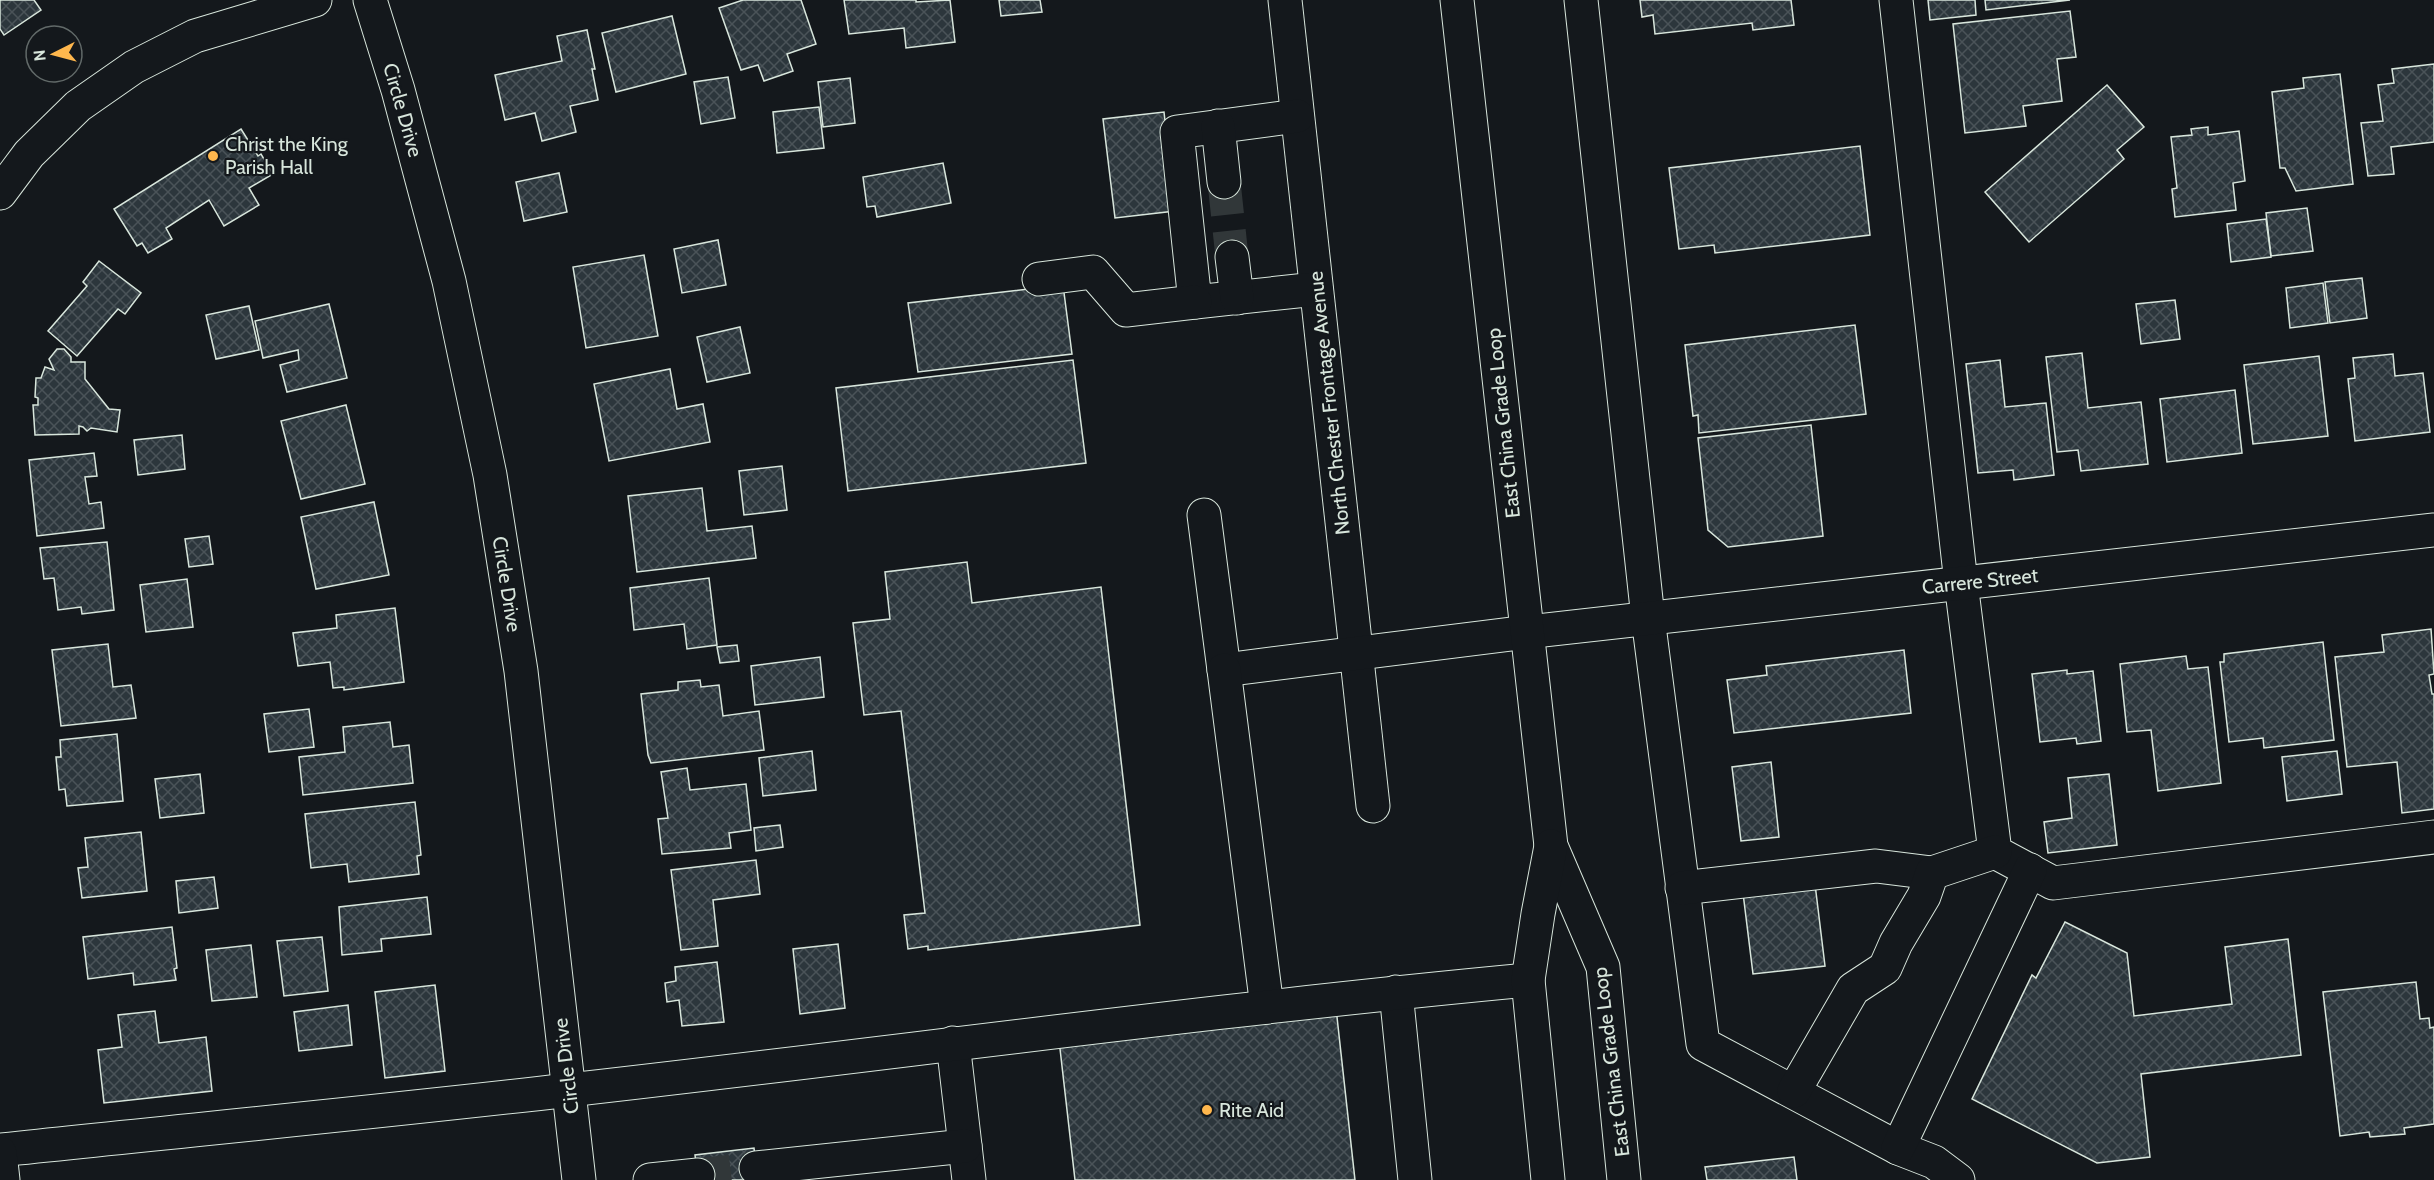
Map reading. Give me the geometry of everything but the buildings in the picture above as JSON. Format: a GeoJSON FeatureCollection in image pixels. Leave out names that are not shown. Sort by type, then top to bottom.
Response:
{"type":"FeatureCollection","features":[{"type":"Feature","properties":{"kind":"street"},"geometry":{"type":"LineString","coordinates":[[0,193],[29,154],[78,106],[134,67],[195,36],[315,0]]}},
{"type":"Feature","properties":{"kind":"street","name":"Circle Drive"},"geometry":{"type":"LineString","coordinates":[[370,0],[398,90],[449,281],[490,475],[521,670],[579,1180]]}},
{"type":"Feature","properties":{"kind":"street","name":"North Chester Frontage Avenue"},"geometry":{"type":"LineString","coordinates":[[1285,0],[1373,806]]}},
{"type":"Feature","properties":{"kind":"street","name":"East China Grade Loop"},"geometry":{"type":"LineString","coordinates":[[1456,0],[1551,846],[1603,967],[1624,1180]]}},
{"type":"Feature","properties":{"kind":"street"},"geometry":{"type":"LineString","coordinates":[[1581,0],[1648,618],[1703,1044],[1898,1148],[1934,1162],[1958,1180]]}},
{"type":"Feature","properties":{"kind":"street"},"geometry":{"type":"LineString","coordinates":[[1896,0],[1995,852]]}},
{"type":"Feature","properties":{"kind":"street"},"geometry":{"type":"LineString","coordinates":[[1195,302],[1177,132],[1297,116]]}},
{"type":"Feature","properties":{"kind":"street"},"geometry":{"type":"LineString","coordinates":[[1218,126],[1224,182]]}},
{"type":"Feature","properties":{"kind":"street"},"geometry":{"type":"LineString","coordinates":[[1232,257],[1237,298]]}},
{"type":"Feature","properties":{"kind":"street"},"geometry":{"type":"LineString","coordinates":[[1039,279],[1093,272],[1125,310],[1316,289]]}},
{"type":"Feature","properties":{"kind":"street"},"geometry":{"type":"LineString","coordinates":[[1204,515],[1267,1007]]}},
{"type":"Feature","properties":{"kind":"street","name":"Carrere Street"},"geometry":{"type":"LineString","coordinates":[[1224,670],[1648,618],[2434,530]]}},
{"type":"Feature","properties":{"kind":"street"},"geometry":{"type":"LineString","coordinates":[[1682,888],[1876,866],[1932,873],[1995,852],[2053,883],[2434,837]]}},
{"type":"Feature","properties":{"kind":"street","name":"East China Grade Loop"},"geometry":{"type":"LineString","coordinates":[[1548,1180],[1528,980],[1551,846]]}},
{"type":"Feature","properties":{"kind":"street"},"geometry":{"type":"LineString","coordinates":[[1898,1148],[2030,870]]}},
{"type":"Feature","properties":{"kind":"street"},"geometry":{"type":"LineString","coordinates":[[1794,1091],[1853,988],[1885,968],[1896,943],[1924,896],[1932,873]]}},
{"type":"Feature","properties":{"kind":"street"},"geometry":{"type":"LineString","coordinates":[[3,1180],[0,1151],[568,1090],[1396,992],[1528,980]]}},
{"type":"Feature","properties":{"kind":"street"},"geometry":{"type":"LineString","coordinates":[[1396,992],[1415,1180]]}},
{"type":"Feature","properties":{"kind":"street"},"geometry":{"type":"LineString","coordinates":[[953,1043],[969,1180]]}},
{"type":"Feature","properties":{"kind":"street"},"geometry":{"type":"LineString","coordinates":[[756,1168],[965,1146]]}},
{"type":"Feature","properties":{"kind":"street"},"geometry":{"type":"LineString","coordinates":[[650,1180],[698,1174]]}},
{"type":"Feature","properties":{"kind":"tunnel"},"geometry":{"type":"LineString","coordinates":[[1224,182],[1232,257]]}},
{"type":"Feature","properties":{"kind":"tunnel"},"geometry":{"type":"LineString","coordinates":[[698,1175],[756,1168]]}},
{"type":"Feature","properties":{"kind":"place","name":"Christ the King Parish Hall"},"geometry":{"type":"Point","coordinates":[213,156]}},
{"type":"Feature","properties":{"kind":"place","name":"Rite Aid"},"geometry":{"type":"Point","coordinates":[1207,1110]}}]}
